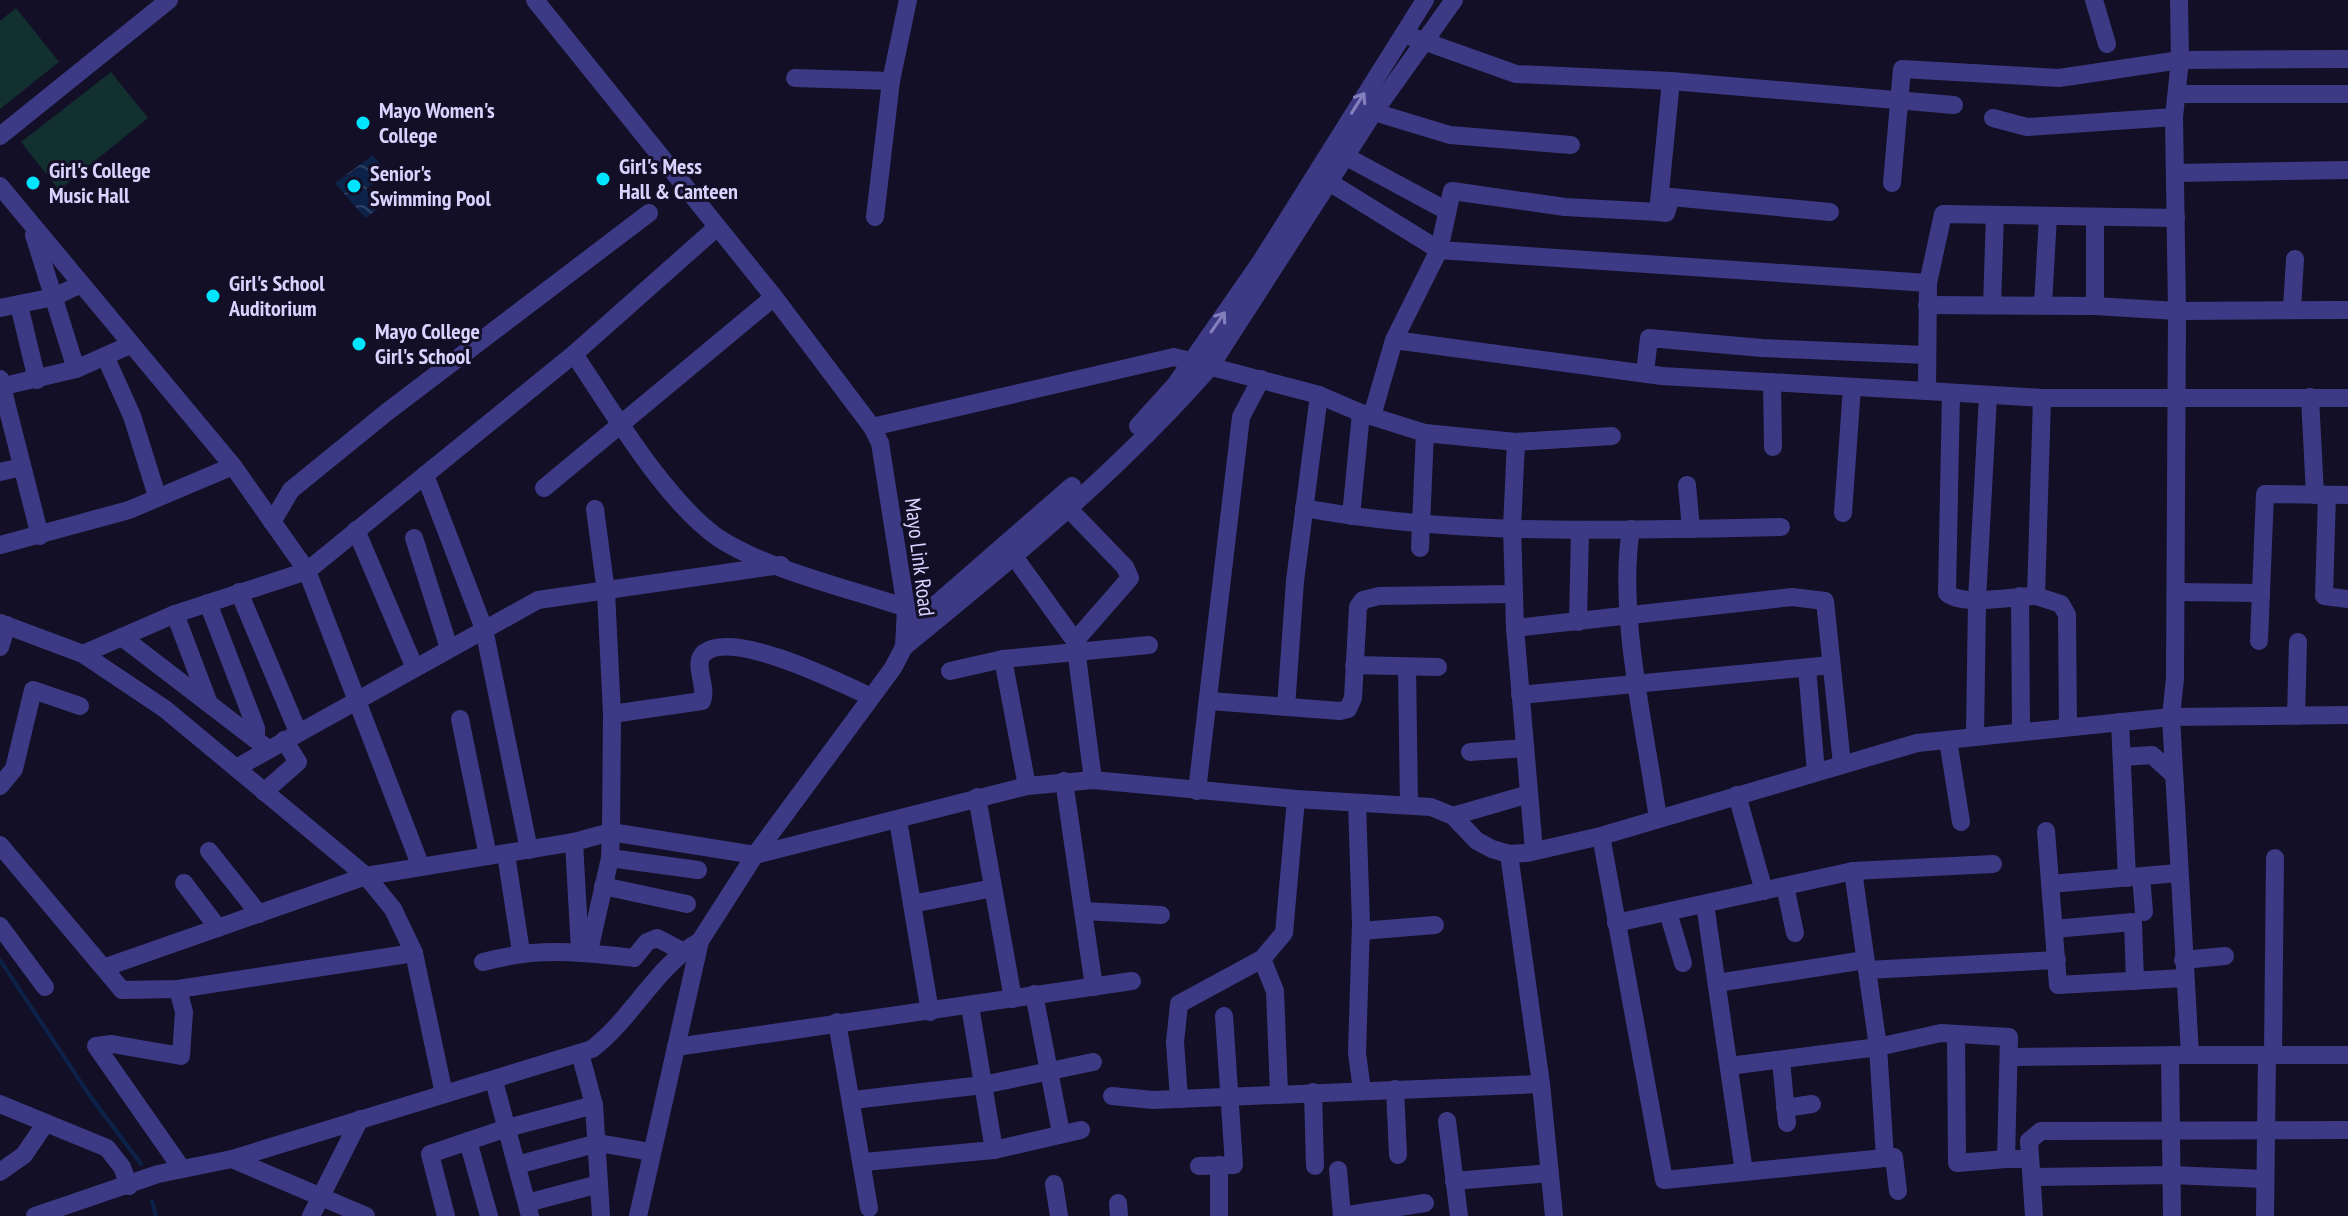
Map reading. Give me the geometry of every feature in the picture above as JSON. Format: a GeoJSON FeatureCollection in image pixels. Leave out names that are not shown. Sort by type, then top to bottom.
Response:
{"type":"FeatureCollection","features":[{"type":"Feature","properties":{"kind":"street"},"geometry":{"type":"LineString","coordinates":[[0,136],[169,0]]}},
{"type":"Feature","properties":{"kind":"street","name":"Mayo Link Road"},"geometry":{"type":"LineString","coordinates":[[535,0],[774,297],[872,427],[880,443],[906,608],[904,639],[871,697],[755,855],[700,941],[638,1216]]}},
{"type":"Feature","properties":{"kind":"street"},"geometry":{"type":"LineString","coordinates":[[875,217],[891,81],[908,0]]}},
{"type":"Feature","properties":{"kind":"street"},"geometry":{"type":"LineString","coordinates":[[904,639],[1013,555],[1177,405],[1260,263],[1425,0]]}},
{"type":"Feature","properties":{"kind":"street"},"geometry":{"type":"LineString","coordinates":[[904,639],[1106,456],[1202,363],[1454,0]]}},
{"type":"Feature","properties":{"kind":"street"},"geometry":{"type":"LineString","coordinates":[[2094,0],[2107,44]]}},
{"type":"Feature","properties":{"kind":"street"},"geometry":{"type":"LineString","coordinates":[[2179,0],[2180,60],[2174,117],[2176,592],[2171,717],[2190,1055]]}},
{"type":"Feature","properties":{"kind":"street"},"geometry":{"type":"LineString","coordinates":[[1403,32],[1422,42],[1516,74],[1671,81],[1954,105]]}},
{"type":"Feature","properties":{"kind":"street"},"geometry":{"type":"LineString","coordinates":[[1892,183],[1902,69],[2059,78],[2180,60],[2348,59]]}},
{"type":"Feature","properties":{"kind":"street"},"geometry":{"type":"LineString","coordinates":[[795,78],[891,81]]}},
{"type":"Feature","properties":{"kind":"street"},"geometry":{"type":"LineString","coordinates":[[1658,212],[1671,81]]}},
{"type":"Feature","properties":{"kind":"street"},"geometry":{"type":"LineString","coordinates":[[2177,94],[2348,94]]}},
{"type":"Feature","properties":{"kind":"street"},"geometry":{"type":"LineString","coordinates":[[1374,112],[1450,135],[1571,145]]}},
{"type":"Feature","properties":{"kind":"street"},"geometry":{"type":"LineString","coordinates":[[1993,118],[2027,127],[2174,117]]}},
{"type":"Feature","properties":{"kind":"street"},"geometry":{"type":"LineString","coordinates":[[1345,156],[1447,211]]}},
{"type":"Feature","properties":{"kind":"street"},"geometry":{"type":"LineString","coordinates":[[2175,173],[2348,170]]}},
{"type":"Feature","properties":{"kind":"street"},"geometry":{"type":"LineString","coordinates":[[1329,182],[1439,250],[1928,283]]}},
{"type":"Feature","properties":{"kind":"street"},"geometry":{"type":"LineString","coordinates":[[0,186],[79,285],[233,466],[307,571],[421,867]]}},
{"type":"Feature","properties":{"kind":"street"},"geometry":{"type":"LineString","coordinates":[[1351,516],[1367,414],[1394,340],[1439,250],[1452,191],[1565,207],[1666,213],[1671,197],[1830,212]]}},
{"type":"Feature","properties":{"kind":"street"},"geometry":{"type":"LineString","coordinates":[[272,522],[291,490],[649,213]]}},
{"type":"Feature","properties":{"kind":"street"},"geometry":{"type":"LineString","coordinates":[[1927,391],[1928,283],[1943,214],[2176,218]]}},
{"type":"Feature","properties":{"kind":"street"},"geometry":{"type":"LineString","coordinates":[[1992,305],[1995,215]]}},
{"type":"Feature","properties":{"kind":"street"},"geometry":{"type":"LineString","coordinates":[[2043,305],[2048,216]]}},
{"type":"Feature","properties":{"kind":"street"},"geometry":{"type":"LineString","coordinates":[[2095,217],[2095,306]]}},
{"type":"Feature","properties":{"kind":"street"},"geometry":{"type":"LineString","coordinates":[[31,224],[76,369]]}},
{"type":"Feature","properties":{"kind":"street"},"geometry":{"type":"LineString","coordinates":[[83,654],[175,614],[307,571],[574,354],[716,228]]}},
{"type":"Feature","properties":{"kind":"street"},"geometry":{"type":"LineString","coordinates":[[2292,309],[2295,259]]}},
{"type":"Feature","properties":{"kind":"street"},"geometry":{"type":"LineString","coordinates":[[37,380],[6,303],[54,297],[79,285]]}},
{"type":"Feature","properties":{"kind":"street"},"geometry":{"type":"LineString","coordinates":[[544,488],[774,297]]}},
{"type":"Feature","properties":{"kind":"street"},"geometry":{"type":"LineString","coordinates":[[1927,305],[2095,306],[2177,311],[2348,310]]}},
{"type":"Feature","properties":{"kind":"street"},"geometry":{"type":"LineString","coordinates":[[1645,373],[1649,338],[1762,348],[1927,355]]}},
{"type":"Feature","properties":{"kind":"street"},"geometry":{"type":"LineString","coordinates":[[1394,340],[1645,373],[1988,396],[2348,398]]}},
{"type":"Feature","properties":{"kind":"street"},"geometry":{"type":"LineString","coordinates":[[40,536],[1,385],[37,380],[76,369],[130,345]]}},
{"type":"Feature","properties":{"kind":"street"},"geometry":{"type":"LineString","coordinates":[[574,354],[621,424],[672,491],[717,537],[781,565],[906,608]]}},
{"type":"Feature","properties":{"kind":"street"},"geometry":{"type":"LineString","coordinates":[[105,356],[132,416],[157,496]]}},
{"type":"Feature","properties":{"kind":"street"},"geometry":{"type":"LineString","coordinates":[[872,427],[1156,360],[1202,363],[1261,379],[1319,395],[1425,433],[1516,442],[1612,436]]}},
{"type":"Feature","properties":{"kind":"street"},"geometry":{"type":"LineString","coordinates":[[1197,791],[1241,417],[1261,379]]}},
{"type":"Feature","properties":{"kind":"street"},"geometry":{"type":"LineString","coordinates":[[1772,382],[1773,447]]}},
{"type":"Feature","properties":{"kind":"street"},"geometry":{"type":"LineString","coordinates":[[1843,513],[1852,387]]}},
{"type":"Feature","properties":{"kind":"street"},"geometry":{"type":"LineString","coordinates":[[1951,393],[1946,584],[1952,598],[1977,600],[2028,596],[2061,604],[2067,615],[2068,726]]}},
{"type":"Feature","properties":{"kind":"street"},"geometry":{"type":"LineString","coordinates":[[1286,707],[1304,508],[1319,395]]}},
{"type":"Feature","properties":{"kind":"street"},"geometry":{"type":"LineString","coordinates":[[1975,736],[1977,600],[1988,396]]}},
{"type":"Feature","properties":{"kind":"street"},"geometry":{"type":"LineString","coordinates":[[2310,397],[2321,495],[2324,596],[2348,599]]}},
{"type":"Feature","properties":{"kind":"street"},"geometry":{"type":"LineString","coordinates":[[2021,732],[2042,398]]}},
{"type":"Feature","properties":{"kind":"street"},"geometry":{"type":"LineString","coordinates":[[1420,548],[1425,433]]}},
{"type":"Feature","properties":{"kind":"street"},"geometry":{"type":"LineString","coordinates":[[1516,442],[1513,594],[1534,851]]}},
{"type":"Feature","properties":{"kind":"street"},"geometry":{"type":"LineString","coordinates":[[0,545],[129,510],[233,466]]}},
{"type":"Feature","properties":{"kind":"street"},"geometry":{"type":"LineString","coordinates":[[0,472],[22,467]]}},
{"type":"Feature","properties":{"kind":"street"},"geometry":{"type":"LineString","coordinates":[[425,475],[484,629],[529,850]]}},
{"type":"Feature","properties":{"kind":"street"},"geometry":{"type":"LineString","coordinates":[[1687,485],[1691,529]]}},
{"type":"Feature","properties":{"kind":"street"},"geometry":{"type":"LineString","coordinates":[[2259,641],[2265,494],[2348,495]]}},
{"type":"Feature","properties":{"kind":"street"},"geometry":{"type":"LineString","coordinates":[[1067,507],[1125,567],[1130,578],[1076,647]]}},
{"type":"Feature","properties":{"kind":"street"},"geometry":{"type":"LineString","coordinates":[[1304,508],[1421,522],[1580,530],[1781,527]]}},
{"type":"Feature","properties":{"kind":"street"},"geometry":{"type":"LineString","coordinates":[[585,951],[610,858],[611,832],[612,714],[606,592],[595,509]]}},
{"type":"Feature","properties":{"kind":"street"},"geometry":{"type":"LineString","coordinates":[[1631,529],[1626,562],[1629,616],[1658,819]]}},
{"type":"Feature","properties":{"kind":"street"},"geometry":{"type":"LineString","coordinates":[[356,530],[414,666]]}},
{"type":"Feature","properties":{"kind":"street"},"geometry":{"type":"LineString","coordinates":[[1578,622],[1580,530]]}},
{"type":"Feature","properties":{"kind":"street"},"geometry":{"type":"LineString","coordinates":[[414,538],[449,648]]}},
{"type":"Feature","properties":{"kind":"street"},"geometry":{"type":"LineString","coordinates":[[1013,555],[1076,647],[1093,780]]}},
{"type":"Feature","properties":{"kind":"street"},"geometry":{"type":"LineString","coordinates":[[236,768],[277,740],[538,600],[781,565]]}},
{"type":"Feature","properties":{"kind":"street"},"geometry":{"type":"LineString","coordinates":[[239,592],[277,740]]}},
{"type":"Feature","properties":{"kind":"street"},"geometry":{"type":"LineString","coordinates":[[2176,592],[2261,593]]}},
{"type":"Feature","properties":{"kind":"street"},"geometry":{"type":"LineString","coordinates":[[1210,701],[1348,709],[1353,698],[1358,607],[1371,596],[1513,594]]}},
{"type":"Feature","properties":{"kind":"street"},"geometry":{"type":"LineString","coordinates":[[1515,628],[1792,597],[1825,601],[1842,764]]}},
{"type":"Feature","properties":{"kind":"street"},"geometry":{"type":"LineString","coordinates":[[208,603],[256,728],[277,740],[298,762],[264,792]]}},
{"type":"Feature","properties":{"kind":"street"},"geometry":{"type":"LineString","coordinates":[[175,614],[209,703]]}},
{"type":"Feature","properties":{"kind":"street"},"geometry":{"type":"LineString","coordinates":[[0,647],[4,624],[83,654],[165,709],[366,876],[393,909],[414,953],[444,1094]]}},
{"type":"Feature","properties":{"kind":"street"},"geometry":{"type":"LineString","coordinates":[[122,637],[209,703],[277,740]]}},
{"type":"Feature","properties":{"kind":"street"},"geometry":{"type":"LineString","coordinates":[[2296,716],[2298,642]]}},
{"type":"Feature","properties":{"kind":"street"},"geometry":{"type":"LineString","coordinates":[[950,671],[1076,647],[1149,645]]}},
{"type":"Feature","properties":{"kind":"street"},"geometry":{"type":"LineString","coordinates":[[612,714],[702,701],[705,694],[699,660],[703,653],[714,649],[756,651],[793,661],[871,697]]}},
{"type":"Feature","properties":{"kind":"street"},"geometry":{"type":"LineString","coordinates":[[1003,659],[1027,786]]}},
{"type":"Feature","properties":{"kind":"street"},"geometry":{"type":"LineString","coordinates":[[1354,665],[1438,667]]}},
{"type":"Feature","properties":{"kind":"street"},"geometry":{"type":"LineString","coordinates":[[1520,695],[1831,665]]}},
{"type":"Feature","properties":{"kind":"street"},"geometry":{"type":"LineString","coordinates":[[1407,667],[1409,805]]}},
{"type":"Feature","properties":{"kind":"street"},"geometry":{"type":"LineString","coordinates":[[1807,668],[1816,772]]}},
{"type":"Feature","properties":{"kind":"street"},"geometry":{"type":"LineString","coordinates":[[0,786],[14,769],[33,690],[80,706]]}},
{"type":"Feature","properties":{"kind":"street"},"geometry":{"type":"LineString","coordinates":[[106,967],[366,876],[574,842],[611,832],[755,855],[977,797],[1064,781],[1093,780],[1296,799],[1431,807],[1453,816],[1477,841],[1509,854],[1601,836],[1917,743],[2171,717],[2348,715]]}},
{"type":"Feature","properties":{"kind":"street"},"geometry":{"type":"LineString","coordinates":[[460,719],[521,952]]}},
{"type":"Feature","properties":{"kind":"street"},"geometry":{"type":"LineString","coordinates":[[2120,722],[2134,877],[2144,912]]}},
{"type":"Feature","properties":{"kind":"street"},"geometry":{"type":"LineString","coordinates":[[1948,740],[1961,822]]}},
{"type":"Feature","properties":{"kind":"street"},"geometry":{"type":"LineString","coordinates":[[1470,752],[1525,748]]}},
{"type":"Feature","properties":{"kind":"street"},"geometry":{"type":"LineString","coordinates":[[2122,757],[2152,755],[2174,775]]}},
{"type":"Feature","properties":{"kind":"street"},"geometry":{"type":"LineString","coordinates":[[1064,781],[1094,987]]}},
{"type":"Feature","properties":{"kind":"street"},"geometry":{"type":"LineString","coordinates":[[1453,816],[1529,794]]}},
{"type":"Feature","properties":{"kind":"street"},"geometry":{"type":"LineString","coordinates":[[1737,795],[1764,891]]}},
{"type":"Feature","properties":{"kind":"street"},"geometry":{"type":"LineString","coordinates":[[977,797],[1013,999]]}},
{"type":"Feature","properties":{"kind":"street"},"geometry":{"type":"LineString","coordinates":[[1179,1099],[1175,1042],[1179,1004],[1262,959],[1284,933],[1296,799]]}},
{"type":"Feature","properties":{"kind":"street"},"geometry":{"type":"LineString","coordinates":[[1357,803],[1361,931],[1357,1053],[1362,1090]]}},
{"type":"Feature","properties":{"kind":"street"},"geometry":{"type":"LineString","coordinates":[[898,820],[930,1012]]}},
{"type":"Feature","properties":{"kind":"street"},"geometry":{"type":"LineString","coordinates":[[2046,831],[2058,985],[2135,981],[2225,956]]}},
{"type":"Feature","properties":{"kind":"street"},"geometry":{"type":"LineString","coordinates":[[1601,836],[1664,1180],[1894,1157],[1898,1191]]}},
{"type":"Feature","properties":{"kind":"street"},"geometry":{"type":"LineString","coordinates":[[574,842],[585,951]]}},
{"type":"Feature","properties":{"kind":"street"},"geometry":{"type":"LineString","coordinates":[[0,845],[106,967],[122,990],[178,989],[414,953]]}},
{"type":"Feature","properties":{"kind":"street"},"geometry":{"type":"LineString","coordinates":[[209,851],[259,914]]}},
{"type":"Feature","properties":{"kind":"street"},"geometry":{"type":"LineString","coordinates":[[1509,854],[1541,1084],[1554,1216]]}},
{"type":"Feature","properties":{"kind":"street"},"geometry":{"type":"LineString","coordinates":[[610,858],[698,870]]}},
{"type":"Feature","properties":{"kind":"street"},"geometry":{"type":"LineString","coordinates":[[2265,1216],[2275,858]]}},
{"type":"Feature","properties":{"kind":"street"},"geometry":{"type":"LineString","coordinates":[[1616,923],[1853,871],[1993,864]]}},
{"type":"Feature","properties":{"kind":"street"},"geometry":{"type":"LineString","coordinates":[[1853,871],[1878,1047],[1885,1158]]}},
{"type":"Feature","properties":{"kind":"street"},"geometry":{"type":"LineString","coordinates":[[2050,884],[2178,873]]}},
{"type":"Feature","properties":{"kind":"street"},"geometry":{"type":"LineString","coordinates":[[184,883],[218,928]]}},
{"type":"Feature","properties":{"kind":"street"},"geometry":{"type":"LineString","coordinates":[[603,886],[687,904]]}},
{"type":"Feature","properties":{"kind":"street"},"geometry":{"type":"LineString","coordinates":[[1785,886],[1795,933]]}},
{"type":"Feature","properties":{"kind":"street"},"geometry":{"type":"LineString","coordinates":[[912,904],[993,888]]}},
{"type":"Feature","properties":{"kind":"street"},"geometry":{"type":"LineString","coordinates":[[1705,904],[1744,1172]]}},
{"type":"Feature","properties":{"kind":"street"},"geometry":{"type":"LineString","coordinates":[[1083,911],[1161,915]]}},
{"type":"Feature","properties":{"kind":"street"},"geometry":{"type":"LineString","coordinates":[[1668,912],[1683,963]]}},
{"type":"Feature","properties":{"kind":"street"},"geometry":{"type":"LineString","coordinates":[[2054,929],[2133,922],[2135,981]]}},
{"type":"Feature","properties":{"kind":"street"},"geometry":{"type":"LineString","coordinates":[[1361,931],[1435,925]]}},
{"type":"Feature","properties":{"kind":"street"},"geometry":{"type":"LineString","coordinates":[[0,926],[45,987]]}},
{"type":"Feature","properties":{"kind":"street"},"geometry":{"type":"LineString","coordinates":[[483,962],[521,952],[585,951],[634,958],[649,939],[673,945],[700,941]]}},
{"type":"Feature","properties":{"kind":"street"},"geometry":{"type":"LineString","coordinates":[[35,1216],[84,1209],[131,1184],[158,1174],[232,1159],[580,1053],[608,1038],[673,945]]}},
{"type":"Feature","properties":{"kind":"street"},"geometry":{"type":"LineString","coordinates":[[1262,959],[1275,991],[1279,1093]]}},
{"type":"Feature","properties":{"kind":"street"},"geometry":{"type":"LineString","coordinates":[[1717,983],[1866,965],[2057,960]]}},
{"type":"Feature","properties":{"kind":"street"},"geometry":{"type":"LineString","coordinates":[[676,1047],[1132,981]]}},
{"type":"Feature","properties":{"kind":"street"},"geometry":{"type":"LineString","coordinates":[[178,989],[184,1012],[181,1056],[112,1044],[96,1046],[182,1169]]}},
{"type":"Feature","properties":{"kind":"street"},"geometry":{"type":"LineString","coordinates":[[1034,994],[1061,1133]]}},
{"type":"Feature","properties":{"kind":"street"},"geometry":{"type":"LineString","coordinates":[[970,1006],[994,1150]]}},
{"type":"Feature","properties":{"kind":"street"},"geometry":{"type":"LineString","coordinates":[[1199,1166],[1234,1165],[1224,1016]]}},
{"type":"Feature","properties":{"kind":"street"},"geometry":{"type":"LineString","coordinates":[[837,1022],[864,1162],[869,1208]]}},
{"type":"Feature","properties":{"kind":"street"},"geometry":{"type":"LineString","coordinates":[[1729,1066],[1878,1047],[1941,1033],[2009,1037],[2006,1159]]}},
{"type":"Feature","properties":{"kind":"street"},"geometry":{"type":"LineString","coordinates":[[1956,1034],[1957,1163],[2006,1159],[2032,1168],[2265,1179]]}},
{"type":"Feature","properties":{"kind":"street"},"geometry":{"type":"LineString","coordinates":[[580,1053],[594,1105],[601,1216]]}},
{"type":"Feature","properties":{"kind":"street"},"geometry":{"type":"LineString","coordinates":[[2170,1055],[2172,1216]]}},
{"type":"Feature","properties":{"kind":"street"},"geometry":{"type":"LineString","coordinates":[[2009,1057],[2348,1055]]}},
{"type":"Feature","properties":{"kind":"street"},"geometry":{"type":"LineString","coordinates":[[1781,1061],[1786,1115],[1812,1104]]}},
{"type":"Feature","properties":{"kind":"street"},"geometry":{"type":"LineString","coordinates":[[853,1100],[983,1085],[1093,1062]]}},
{"type":"Feature","properties":{"kind":"street"},"geometry":{"type":"LineString","coordinates":[[494,1081],[529,1209],[599,1184]]}},
{"type":"Feature","properties":{"kind":"street"},"geometry":{"type":"LineString","coordinates":[[1112,1096],[1179,1099],[1541,1084]]}},
{"type":"Feature","properties":{"kind":"street"},"geometry":{"type":"LineString","coordinates":[[1395,1089],[1398,1155]]}},
{"type":"Feature","properties":{"kind":"street"},"geometry":{"type":"LineString","coordinates":[[1313,1092],[1315,1166]]}},
{"type":"Feature","properties":{"kind":"street"},"geometry":{"type":"LineString","coordinates":[[0,1104],[107,1148],[131,1184]]}},
{"type":"Feature","properties":{"kind":"street"},"geometry":{"type":"LineString","coordinates":[[446,1216],[430,1154],[507,1128],[594,1105]]}},
{"type":"Feature","properties":{"kind":"street"},"geometry":{"type":"LineString","coordinates":[[0,1123],[18,1112]]}},
{"type":"Feature","properties":{"kind":"street"},"geometry":{"type":"LineString","coordinates":[[311,1216],[360,1119]]}},
{"type":"Feature","properties":{"kind":"street"},"geometry":{"type":"LineString","coordinates":[[1447,1121],[1459,1216]]}},
{"type":"Feature","properties":{"kind":"street"},"geometry":{"type":"LineString","coordinates":[[0,1172],[24,1155],[45,1124]]}},
{"type":"Feature","properties":{"kind":"street"},"geometry":{"type":"LineString","coordinates":[[864,1162],[994,1150],[1081,1130]]}},
{"type":"Feature","properties":{"kind":"street"},"geometry":{"type":"LineString","coordinates":[[2034,1216],[2029,1141],[2041,1131],[2348,1130]]}},
{"type":"Feature","properties":{"kind":"street"},"geometry":{"type":"LineString","coordinates":[[468,1141],[489,1216]]}},
{"type":"Feature","properties":{"kind":"street"},"geometry":{"type":"LineString","coordinates":[[517,1165],[598,1143],[651,1152]]}},
{"type":"Feature","properties":{"kind":"street"},"geometry":{"type":"LineString","coordinates":[[232,1159],[366,1216]]}},
{"type":"Feature","properties":{"kind":"street"},"geometry":{"type":"LineString","coordinates":[[1219,1165],[1219,1216]]}},
{"type":"Feature","properties":{"kind":"street"},"geometry":{"type":"LineString","coordinates":[[1338,1170],[1342,1216],[1425,1203]]}},
{"type":"Feature","properties":{"kind":"street"},"geometry":{"type":"LineString","coordinates":[[1454,1181],[1550,1173]]}},
{"type":"Feature","properties":{"kind":"street"},"geometry":{"type":"LineString","coordinates":[[1054,1184],[1059,1216]]}},
{"type":"Feature","properties":{"kind":"green space"},"geometry":{"type":"Polygon","coordinates":[[[16,8],[59,62],[0,109],[0,21],[16,8]]]}},
{"type":"Feature","properties":{"kind":"green space"},"geometry":{"type":"Polygon","coordinates":[[[111,72],[148,118],[59,190],[21,142],[111,72]]]}},
{"type":"Feature","properties":{"kind":"water","name":"Senior's Swimming Pool"},"geometry":{"type":"Polygon","coordinates":[[[373,155],[387,173],[366,189],[379,208],[365,218],[335,183],[373,155]]]}},
{"type":"Feature","properties":{"kind":"waterway"},"geometry":{"type":"LineString","coordinates":[[0,960],[90,1096],[141,1164]]}},
{"type":"Feature","properties":{"kind":"waterway"},"geometry":{"type":"LineString","coordinates":[[152,1201],[156,1216]]}},
{"type":"Feature","properties":{"kind":"place","name":"Mayo Women's College"},"geometry":{"type":"Point","coordinates":[363,123]}},
{"type":"Feature","properties":{"kind":"place","name":"Girl's Mess Hall & Canteen"},"geometry":{"type":"Point","coordinates":[603,179]}},
{"type":"Feature","properties":{"kind":"place","name":"Girl's College Music Hall"},"geometry":{"type":"Point","coordinates":[33,183]}},
{"type":"Feature","properties":{"kind":"place","name":"Senior's Swimming Pool"},"geometry":{"type":"Point","coordinates":[354,186]}},
{"type":"Feature","properties":{"kind":"place","name":"Girl's School Auditorium"},"geometry":{"type":"Point","coordinates":[213,296]}},
{"type":"Feature","properties":{"kind":"place","name":"Mayo College Girl's School"},"geometry":{"type":"Point","coordinates":[359,344]}}]}
